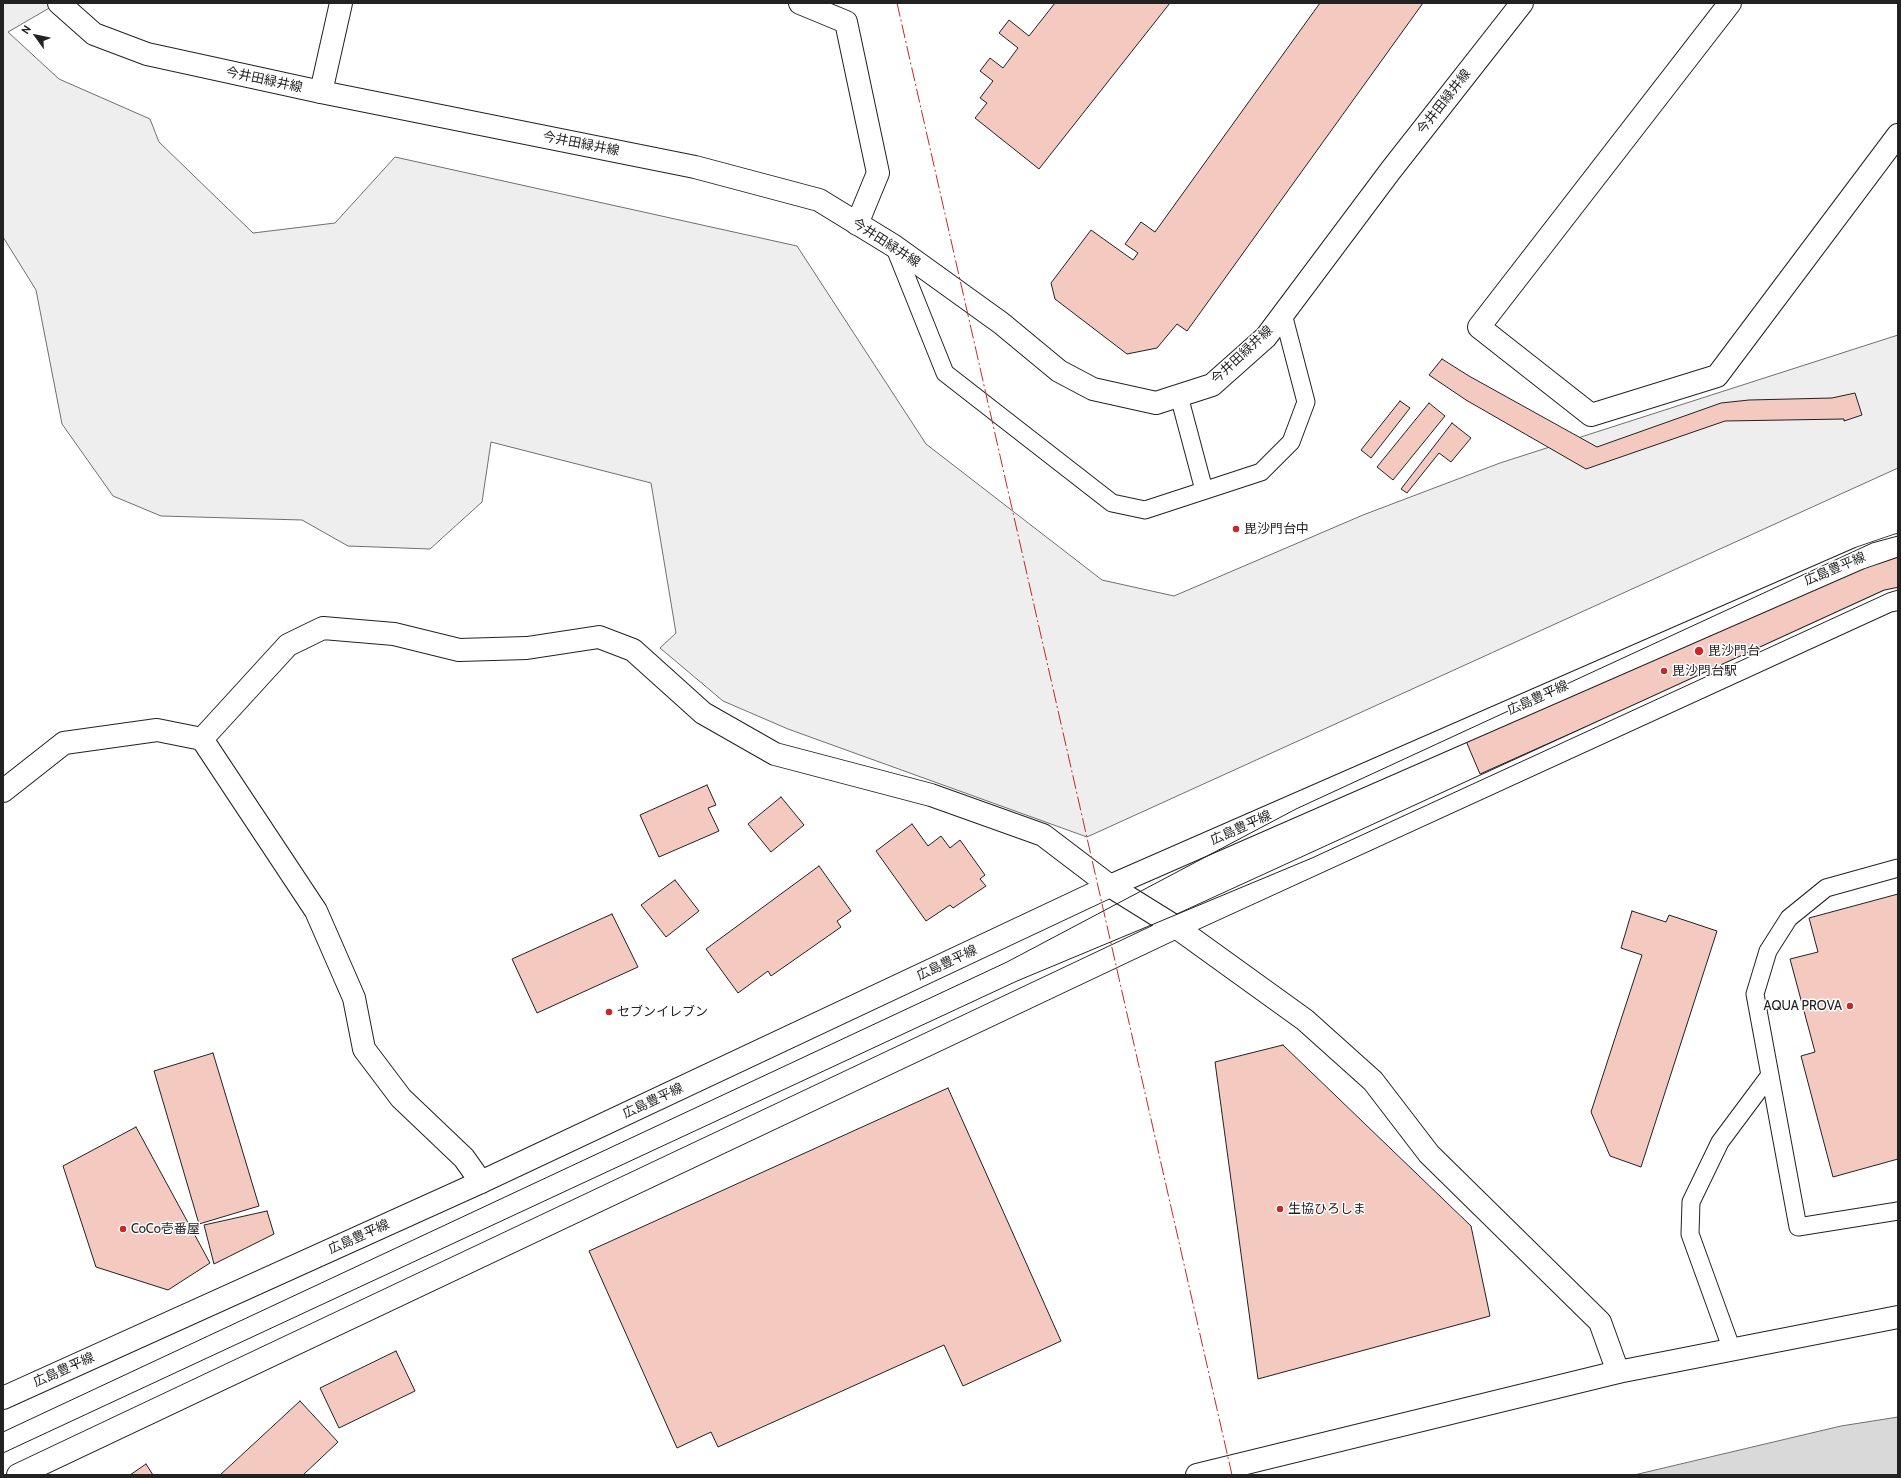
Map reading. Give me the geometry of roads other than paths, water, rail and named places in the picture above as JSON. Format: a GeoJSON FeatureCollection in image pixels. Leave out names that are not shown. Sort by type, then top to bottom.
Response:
{"type":"FeatureCollection","features":[{"type":"Feature","properties":{"kind":"main road","name":"今井田緑井線"},"geometry":{"type":"LineString","coordinates":[[59,3],[94,34],[147,54],[321,92],[695,167],[819,200],[894,246],[1001,323],[1059,371],[1093,389],[1156,403],[1212,385],[1266,337],[1391,170],[1522,3]]}},
{"type":"Feature","properties":{"kind":"main road"},"geometry":{"type":"LineString","coordinates":[[321,92],[341,3]]}},
{"type":"Feature","properties":{"kind":"main road"},"geometry":{"type":"LineString","coordinates":[[800,3],[846,22],[878,173],[857,224]]}},
{"type":"Feature","properties":{"kind":"main road"},"geometry":{"type":"LineString","coordinates":[[1730,3],[1479,327],[1485,332],[1591,415],[1717,376],[1898,135]]}},
{"type":"Feature","properties":{"kind":"main road","name":"広島豊平線"},"geometry":{"type":"LineString","coordinates":[[3,1398],[481,1182],[1110,886],[1860,558],[1898,545]]}},
{"type":"Feature","properties":{"kind":"main road"},"geometry":{"type":"LineString","coordinates":[[18,1475],[1176,927],[1888,601],[1898,599]]}},
{"type":"Feature","properties":{"kind":"main road"},"geometry":{"type":"LineString","coordinates":[[202,739],[288,645],[323,628],[394,634],[459,650],[527,648],[598,637],[633,650],[703,713],[775,754],[931,796],[1043,835],[1110,886],[1176,927],[1305,1020],[1373,1081],[1429,1154],[1600,1322],[1618,1372]]}},
{"type":"Feature","properties":{"kind":"main road"},"geometry":{"type":"LineString","coordinates":[[3,791],[64,743],[157,730],[202,739],[316,911],[354,998],[364,1049],[401,1098],[464,1158],[481,1182]]}},
{"type":"Feature","properties":{"kind":"main road"},"geometry":{"type":"LineString","coordinates":[[1197,1475],[1618,1372],[1898,1317]]}},
{"type":"Feature","properties":{"kind":"lane"},"geometry":{"type":"LineString","coordinates":[[894,246],[945,373],[1112,503],[1145,510],[1261,472],[1291,442],[1306,402],[1283,314]]}},
{"type":"Feature","properties":{"kind":"lane"},"geometry":{"type":"LineString","coordinates":[[1179,396],[1204,490]]}},
{"type":"Feature","properties":{"kind":"lane"},"geometry":{"type":"LineString","coordinates":[[1898,868],[1826,888],[1789,918],[1768,950],[1755,994],[1798,1227],[1898,1210]]}},
{"type":"Feature","properties":{"kind":"lane"},"geometry":{"type":"LineString","coordinates":[[1732,1350],[1690,1234],[1692,1202],[1720,1142],[1770,1075]]}},
{"type":"Feature","properties":{"kind":"tram line"},"geometry":{"type":"LineString","coordinates":[[3,1432],[1007,962],[1296,809],[1872,543],[1898,536]]}},
{"type":"Feature","properties":{"kind":"tram line"},"geometry":{"type":"LineString","coordinates":[[3,1453],[1017,981],[1312,858],[1888,593],[1898,590]]}},
{"type":"Feature","properties":{"kind":"place","name":"毘沙門台中"},"geometry":{"type":"Point","coordinates":[1236,529]}},
{"type":"Feature","properties":{"kind":"place","name":"毘沙門台"},"geometry":{"type":"Point","coordinates":[1699,651]}},
{"type":"Feature","properties":{"kind":"place","name":"毘沙門台駅"},"geometry":{"type":"Point","coordinates":[1664,671]}},
{"type":"Feature","properties":{"kind":"place","name":"AQUA PROVA"},"geometry":{"type":"Point","coordinates":[1850,1006]}},
{"type":"Feature","properties":{"kind":"place","name":"セブンイレブン"},"geometry":{"type":"Point","coordinates":[609,1012]}},
{"type":"Feature","properties":{"kind":"place","name":"生協ひろしま"},"geometry":{"type":"Point","coordinates":[1280,1209]}},
{"type":"Feature","properties":{"kind":"place","name":"CoCo壱番屋"},"geometry":{"type":"Point","coordinates":[123,1229]}}]}
